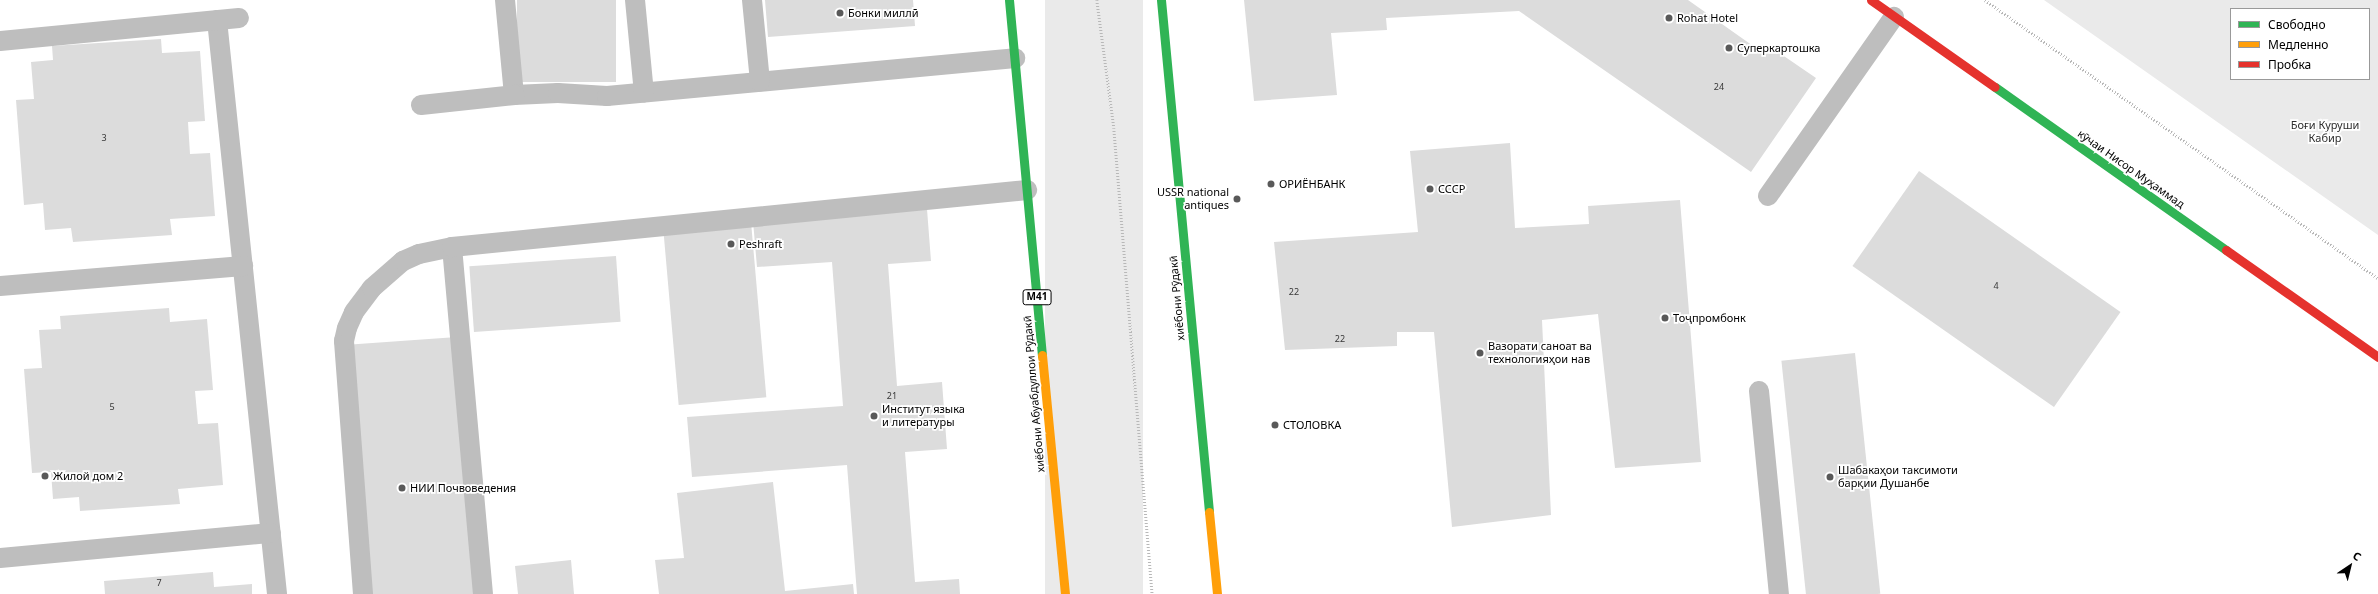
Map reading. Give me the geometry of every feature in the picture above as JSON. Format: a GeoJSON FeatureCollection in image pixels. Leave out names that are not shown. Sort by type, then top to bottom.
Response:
{"type":"FeatureCollection","features":[{"type":"Feature","properties":{"kind":"main road","name":"хиёбони Абуабдуллои Рӯдакӣ"},"geometry":{"type":"LineString","coordinates":[[1009,0],[1065,594]]}},
{"type":"Feature","properties":{"kind":"main road","name":"хиёбони Рӯдакӣ"},"geometry":{"type":"LineString","coordinates":[[1161,0],[1217,594]]}},
{"type":"Feature","properties":{"kind":"main road","name":"кӯчаи Нисор Муҳаммад"},"geometry":{"type":"LineString","coordinates":[[1871,0],[2378,357]]}},
{"type":"Feature","properties":{"kind":"lane"},"geometry":{"type":"LineString","coordinates":[[505,0],[514,95]]}},
{"type":"Feature","properties":{"kind":"lane"},"geometry":{"type":"LineString","coordinates":[[635,0],[644,93]]}},
{"type":"Feature","properties":{"kind":"lane"},"geometry":{"type":"LineString","coordinates":[[752,0],[760,82]]}},
{"type":"Feature","properties":{"kind":"lane"},"geometry":{"type":"LineString","coordinates":[[1768,196],[1894,17]]}},
{"type":"Feature","properties":{"kind":"lane"},"geometry":{"type":"LineString","coordinates":[[0,41],[239,18]]}},
{"type":"Feature","properties":{"kind":"lane"},"geometry":{"type":"LineString","coordinates":[[217,20],[277,594]]}},
{"type":"Feature","properties":{"kind":"lane"},"geometry":{"type":"LineString","coordinates":[[421,105],[514,95],[558,93],[607,96],[1015,58]]}},
{"type":"Feature","properties":{"kind":"lane"},"geometry":{"type":"LineString","coordinates":[[363,594],[344,341],[347,328],[354,312],[372,288],[388,272],[403,261],[419,254],[452,247],[1027,190]]}},
{"type":"Feature","properties":{"kind":"lane"},"geometry":{"type":"LineString","coordinates":[[452,247],[483,594]]}},
{"type":"Feature","properties":{"kind":"lane"},"geometry":{"type":"LineString","coordinates":[[0,286],[243,266]]}},
{"type":"Feature","properties":{"kind":"lane"},"geometry":{"type":"LineString","coordinates":[[1759,391],[1780,594]]}},
{"type":"Feature","properties":{"kind":"lane"},"geometry":{"type":"LineString","coordinates":[[0,558],[271,532]]}},
{"type":"Feature","properties":{"kind":"path"},"geometry":{"type":"LineString","coordinates":[[1097,0],[1114,128],[1152,594]]}},
{"type":"Feature","properties":{"kind":"path"},"geometry":{"type":"LineString","coordinates":[[1985,0],[2378,278]]}},
{"type":"Feature","properties":{"kind":"green space"},"geometry":{"type":"Polygon","coordinates":[[[1045,0],[1143,0],[1143,594],[1045,594],[1045,0]]]}},
{"type":"Feature","properties":{"kind":"green space","name":"Боғи Куруши Кабир"},"geometry":{"type":"Polygon","coordinates":[[[2044,0],[2378,0],[2378,235],[2044,0]]]}},
{"type":"Feature","properties":{"kind":"building"},"geometry":{"type":"Polygon","coordinates":[[[517,0],[616,0],[616,82],[517,82],[517,0]]]}},
{"type":"Feature","properties":{"kind":"building","name":"Бонки миллӣ"},"geometry":{"type":"Polygon","coordinates":[[[765,0],[913,0],[915,26],[768,37],[765,0]]]}},
{"type":"Feature","properties":{"kind":"building"},"geometry":{"type":"Polygon","coordinates":[[[1244,0],[1688,0],[1763,53],[1768,45],[1816,78],[1751,172],[1519,11],[1386,18],[1387,30],[1331,33],[1337,95],[1254,101],[1244,0]]]}},
{"type":"Feature","properties":{"kind":"building"},"geometry":{"type":"Polygon","coordinates":[[[161,39],[162,53],[200,51],[205,121],[188,122],[190,154],[210,153],[215,216],[170,219],[172,235],[73,242],[71,228],[45,230],[43,203],[24,205],[16,100],[34,99],[31,62],[53,60],[52,46],[161,39]]]}},
{"type":"Feature","properties":{"kind":"building"},"geometry":{"type":"Polygon","coordinates":[[[1510,143],[1515,228],[1589,224],[1588,206],[1680,200],[1701,462],[1615,468],[1598,314],[1542,320],[1551,515],[1452,527],[1434,332],[1397,332],[1397,346],[1285,350],[1274,242],[1418,232],[1410,151],[1510,143]]]}},
{"type":"Feature","properties":{"kind":"building"},"geometry":{"type":"Polygon","coordinates":[[[1919,171],[2121,312],[2054,407],[1852,266],[1919,171]]]}},
{"type":"Feature","properties":{"kind":"building"},"geometry":{"type":"Polygon","coordinates":[[[927,209],[931,261],[888,264],[897,386],[942,382],[947,449],[905,452],[915,582],[959,579],[960,594],[857,594],[847,465],[692,477],[687,417],[843,406],[832,262],[757,267],[753,221],[927,209]]]}},
{"type":"Feature","properties":{"kind":"building"},"geometry":{"type":"Polygon","coordinates":[[[751,222],[766,397],[679,405],[663,230],[751,222]]]}},
{"type":"Feature","properties":{"kind":"building"},"geometry":{"type":"Polygon","coordinates":[[[616,256],[621,322],[474,332],[469,266],[616,256]]]}},
{"type":"Feature","properties":{"kind":"building"},"geometry":{"type":"Polygon","coordinates":[[[169,308],[170,322],[207,319],[213,390],[195,391],[198,424],[218,423],[223,485],[178,489],[180,504],[80,511],[79,497],[53,499],[51,472],[32,473],[24,369],[42,368],[39,330],[61,329],[60,316],[169,308]]]}},
{"type":"Feature","properties":{"kind":"building"},"geometry":{"type":"Polygon","coordinates":[[[457,337],[475,594],[369,594],[351,344],[457,337]]]}},
{"type":"Feature","properties":{"kind":"building","name":"Шабакаҳои таксимоти барқии Душанбе"},"geometry":{"type":"Polygon","coordinates":[[[1855,353],[1880,594],[1806,594],[1781,361],[1855,353]]]}},
{"type":"Feature","properties":{"kind":"building"},"geometry":{"type":"Polygon","coordinates":[[[773,482],[785,591],[853,584],[854,594],[659,594],[655,560],[684,558],[677,493],[773,482]]]}},
{"type":"Feature","properties":{"kind":"building"},"geometry":{"type":"Polygon","coordinates":[[[571,560],[574,594],[518,594],[515,566],[571,560]]]}},
{"type":"Feature","properties":{"kind":"building"},"geometry":{"type":"Polygon","coordinates":[[[213,572],[214,587],[252,584],[252,594],[105,594],[104,581],[213,572]]]}},
{"type":"Feature","properties":{"kind":"traffic: fast"},"geometry":{"type":"LineString","coordinates":[[1009,0],[1042,355]]}},
{"type":"Feature","properties":{"kind":"traffic: fast"},"geometry":{"type":"LineString","coordinates":[[1161,0],[1209,512]]}},
{"type":"Feature","properties":{"kind":"traffic: fast"},"geometry":{"type":"LineString","coordinates":[[1995,87],[2226,250]]}},
{"type":"Feature","properties":{"kind":"traffic: slow"},"geometry":{"type":"LineString","coordinates":[[1042,355],[1065,594]]}},
{"type":"Feature","properties":{"kind":"traffic: slow"},"geometry":{"type":"LineString","coordinates":[[1209,512],[1217,594]]}},
{"type":"Feature","properties":{"kind":"traffic: jam"},"geometry":{"type":"LineString","coordinates":[[1871,0],[1995,87]]}},
{"type":"Feature","properties":{"kind":"traffic: jam"},"geometry":{"type":"LineString","coordinates":[[2226,250],[2378,357]]}},
{"type":"Feature","properties":{"kind":"place","name":"Бонки миллӣ"},"geometry":{"type":"Point","coordinates":[840,13]}},
{"type":"Feature","properties":{"kind":"place","name":"Rohat Hotel"},"geometry":{"type":"Point","coordinates":[1669,18]}},
{"type":"Feature","properties":{"kind":"place","name":"Суперкартошка"},"geometry":{"type":"Point","coordinates":[1729,48]}},
{"type":"Feature","properties":{"kind":"place","name":"ОРИЁНБАНК"},"geometry":{"type":"Point","coordinates":[1271,184]}},
{"type":"Feature","properties":{"kind":"place","name":"СССР"},"geometry":{"type":"Point","coordinates":[1430,189]}},
{"type":"Feature","properties":{"kind":"place","name":"USSR national antiques"},"geometry":{"type":"Point","coordinates":[1237,199]}},
{"type":"Feature","properties":{"kind":"place","name":"Peshraft"},"geometry":{"type":"Point","coordinates":[731,244]}},
{"type":"Feature","properties":{"kind":"place","name":"Тоҷпромбонк"},"geometry":{"type":"Point","coordinates":[1665,318]}},
{"type":"Feature","properties":{"kind":"place","name":"Вазорати саноат ва технологияҳои нав"},"geometry":{"type":"Point","coordinates":[1480,353]}},
{"type":"Feature","properties":{"kind":"place","name":"Институт языка и литературы"},"geometry":{"type":"Point","coordinates":[874,416]}},
{"type":"Feature","properties":{"kind":"place","name":"СТОЛОВКА"},"geometry":{"type":"Point","coordinates":[1275,425]}},
{"type":"Feature","properties":{"kind":"place","name":"Жилой дом 2"},"geometry":{"type":"Point","coordinates":[45,476]}},
{"type":"Feature","properties":{"kind":"place","name":"Шабакаҳои таксимоти барқии Душанбе"},"geometry":{"type":"Point","coordinates":[1830,477]}},
{"type":"Feature","properties":{"kind":"place","name":"НИИ Почвоведения"},"geometry":{"type":"Point","coordinates":[402,488]}}]}
